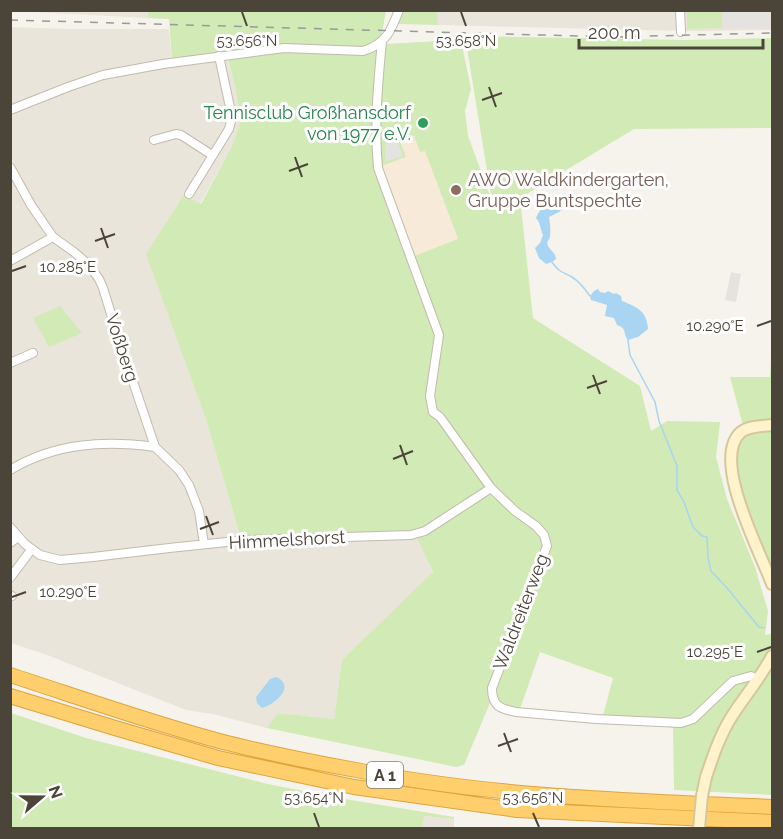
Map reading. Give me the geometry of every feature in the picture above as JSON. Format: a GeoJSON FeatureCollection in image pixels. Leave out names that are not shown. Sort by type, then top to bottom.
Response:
{"type":"FeatureCollection","features":[{"type":"Feature","properties":{"kind":"highway","name":"A 1"},"geometry":{"type":"LineString","coordinates":[[10,675],[222,742],[358,771],[517,793],[772,807]]}},
{"type":"Feature","properties":{"kind":"highway","name":"A 1"},"geometry":{"type":"LineString","coordinates":[[10,696],[218,758],[354,788],[517,810],[772,822]]}},
{"type":"Feature","properties":{"kind":"main road"},"geometry":{"type":"LineString","coordinates":[[772,425],[743,431],[735,442],[731,466],[736,496],[772,584]]}},
{"type":"Feature","properties":{"kind":"main road"},"geometry":{"type":"LineString","coordinates":[[699,828],[702,796],[714,752],[729,722],[772,656]]}},
{"type":"Feature","properties":{"kind":"street"},"geometry":{"type":"LineString","coordinates":[[10,110],[103,75],[163,64],[284,48],[363,51],[375,47],[388,36],[399,10]]}},
{"type":"Feature","properties":{"kind":"street"},"geometry":{"type":"LineString","coordinates":[[680,10],[681,32]]}},
{"type":"Feature","properties":{"kind":"street","name":"Waldreiterweg"},"geometry":{"type":"LineString","coordinates":[[382,41],[377,96],[378,168],[439,335],[430,396],[433,412],[440,417],[491,488],[515,511],[536,526],[544,535],[547,546],[492,688],[492,697],[496,705],[504,710],[516,712],[681,723],[693,719],[733,681],[751,676],[758,680]]}},
{"type":"Feature","properties":{"kind":"street"},"geometry":{"type":"LineString","coordinates":[[189,194],[229,129],[231,121],[219,56]]}},
{"type":"Feature","properties":{"kind":"street"},"geometry":{"type":"LineString","coordinates":[[154,140],[176,134],[181,135],[212,155]]}},
{"type":"Feature","properties":{"kind":"street","name":"Voßberg"},"geometry":{"type":"LineString","coordinates":[[10,166],[25,195],[53,237],[88,264],[99,279],[155,447],[179,470],[189,485],[199,511],[204,544]]}},
{"type":"Feature","properties":{"kind":"street"},"geometry":{"type":"LineString","coordinates":[[10,261],[53,237]]}},
{"type":"Feature","properties":{"kind":"street"},"geometry":{"type":"LineString","coordinates":[[10,363],[33,353]]}},
{"type":"Feature","properties":{"kind":"street"},"geometry":{"type":"LineString","coordinates":[[10,470],[43,454],[66,447],[120,443],[155,447]]}},
{"type":"Feature","properties":{"kind":"street","name":"Himmelshorst"},"geometry":{"type":"LineString","coordinates":[[10,527],[18,537],[40,555],[60,560],[270,538],[411,535],[424,531],[491,488]]}},
{"type":"Feature","properties":{"kind":"street"},"geometry":{"type":"LineString","coordinates":[[10,543],[18,537]]}},
{"type":"Feature","properties":{"kind":"street"},"geometry":{"type":"LineString","coordinates":[[10,578],[31,549]]}},
{"type":"Feature","properties":{"kind":"shaded area"},"geometry":{"type":"Polygon","coordinates":[[[14,11],[149,11],[147,18],[14,11]]]}},
{"type":"Feature","properties":{"kind":"shaded area"},"geometry":{"type":"Polygon","coordinates":[[[437,11],[772,11],[772,30],[685,31],[438,25],[437,11]]]}},
{"type":"Feature","properties":{"kind":"shaded area"},"geometry":{"type":"Polygon","coordinates":[[[772,11],[772,28],[722,28],[722,12],[772,11]]]}},
{"type":"Feature","properties":{"kind":"shaded area"},"geometry":{"type":"Polygon","coordinates":[[[11,27],[169,29],[172,64],[228,59],[236,90],[240,123],[232,146],[200,204],[184,195],[206,419],[241,539],[417,536],[433,573],[342,660],[334,719],[279,713],[267,728],[213,714],[186,710],[11,643],[11,27]]]}},
{"type":"Feature","properties":{"kind":"shaded area"},"geometry":{"type":"Polygon","coordinates":[[[414,136],[420,152],[425,150],[458,240],[413,256],[381,166],[406,157],[401,140],[414,136]]]}},
{"type":"Feature","properties":{"kind":"shaded area"},"geometry":{"type":"Polygon","coordinates":[[[397,141],[403,156],[385,162],[385,145],[397,141]]]}},
{"type":"Feature","properties":{"kind":"shaded area"},"geometry":{"type":"Polygon","coordinates":[[[731,272],[741,274],[736,302],[725,300],[731,272]]]}},
{"type":"Feature","properties":{"kind":"shaded area"},"geometry":{"type":"Polygon","coordinates":[[[423,816],[454,819],[454,828],[422,828],[423,816]]]}},
{"type":"Feature","properties":{"kind":"green space"},"geometry":{"type":"Polygon","coordinates":[[[733,10],[733,12],[722,12],[722,28],[687,29],[687,11],[733,10]]]}},
{"type":"Feature","properties":{"kind":"green space"},"geometry":{"type":"Polygon","coordinates":[[[149,11],[386,11],[380,43],[373,144],[409,258],[458,239],[425,151],[420,152],[414,136],[400,140],[406,157],[381,166],[378,137],[384,44],[461,40],[471,89],[465,111],[468,136],[492,201],[465,36],[685,40],[772,38],[772,128],[634,129],[520,198],[533,318],[640,386],[651,431],[667,421],[720,422],[716,457],[727,499],[755,567],[768,611],[765,635],[772,634],[772,795],[674,790],[673,727],[602,719],[613,678],[540,652],[520,709],[490,703],[464,765],[456,767],[267,728],[278,713],[334,719],[342,660],[433,572],[416,536],[241,539],[206,419],[146,254],[184,195],[201,204],[232,146],[240,123],[236,90],[228,59],[172,60],[169,19],[147,18],[149,11]]]}},
{"type":"Feature","properties":{"kind":"green space"},"geometry":{"type":"Polygon","coordinates":[[[402,11],[437,11],[438,25],[397,24],[402,11]]]}},
{"type":"Feature","properties":{"kind":"green space"},"geometry":{"type":"Polygon","coordinates":[[[60,306],[82,333],[49,347],[33,318],[60,306]]]}},
{"type":"Feature","properties":{"kind":"green space"},"geometry":{"type":"Polygon","coordinates":[[[772,337],[772,569],[739,485],[736,465],[738,451],[745,433],[730,377],[770,377],[772,337]]]}},
{"type":"Feature","properties":{"kind":"green space"},"geometry":{"type":"Polygon","coordinates":[[[11,713],[86,738],[268,784],[454,817],[454,819],[424,816],[422,828],[11,828],[11,713]]]}},
{"type":"Feature","properties":{"kind":"water"},"geometry":{"type":"Polygon","coordinates":[[[566,200],[568,205],[549,217],[550,237],[547,243],[556,259],[546,264],[539,258],[535,248],[543,235],[536,218],[548,204],[566,200]]]}},
{"type":"Feature","properties":{"kind":"water"},"geometry":{"type":"Polygon","coordinates":[[[598,289],[600,292],[616,293],[621,296],[622,301],[640,310],[646,318],[648,329],[638,337],[628,340],[624,329],[617,325],[614,318],[605,316],[607,305],[591,300],[590,296],[598,289]]]}},
{"type":"Feature","properties":{"kind":"water"},"geometry":{"type":"Polygon","coordinates":[[[276,677],[282,681],[284,690],[277,699],[262,708],[257,703],[256,697],[270,679],[276,677]]]}},
{"type":"Feature","properties":{"kind":"waterway"},"geometry":{"type":"LineString","coordinates":[[552,262],[559,270],[577,281],[590,296]]}},
{"type":"Feature","properties":{"kind":"waterway"},"geometry":{"type":"LineString","coordinates":[[628,340],[630,355],[655,402],[659,421],[677,466],[677,490],[693,527],[702,536],[707,537],[711,571],[759,627],[764,628]]}},
{"type":"Feature","properties":{"kind":"railway"},"geometry":{"type":"LineString","coordinates":[[10,20],[613,37],[772,33]]}},
{"type":"Feature","properties":{"kind":"place","name":"Tennisclub Großhansdorf von 1977 e.V."},"geometry":{"type":"Point","coordinates":[423,123]}},
{"type":"Feature","properties":{"kind":"place","name":"AWO Waldkindergarten, Gruppe Buntspechte"},"geometry":{"type":"Point","coordinates":[456,190]}}]}
